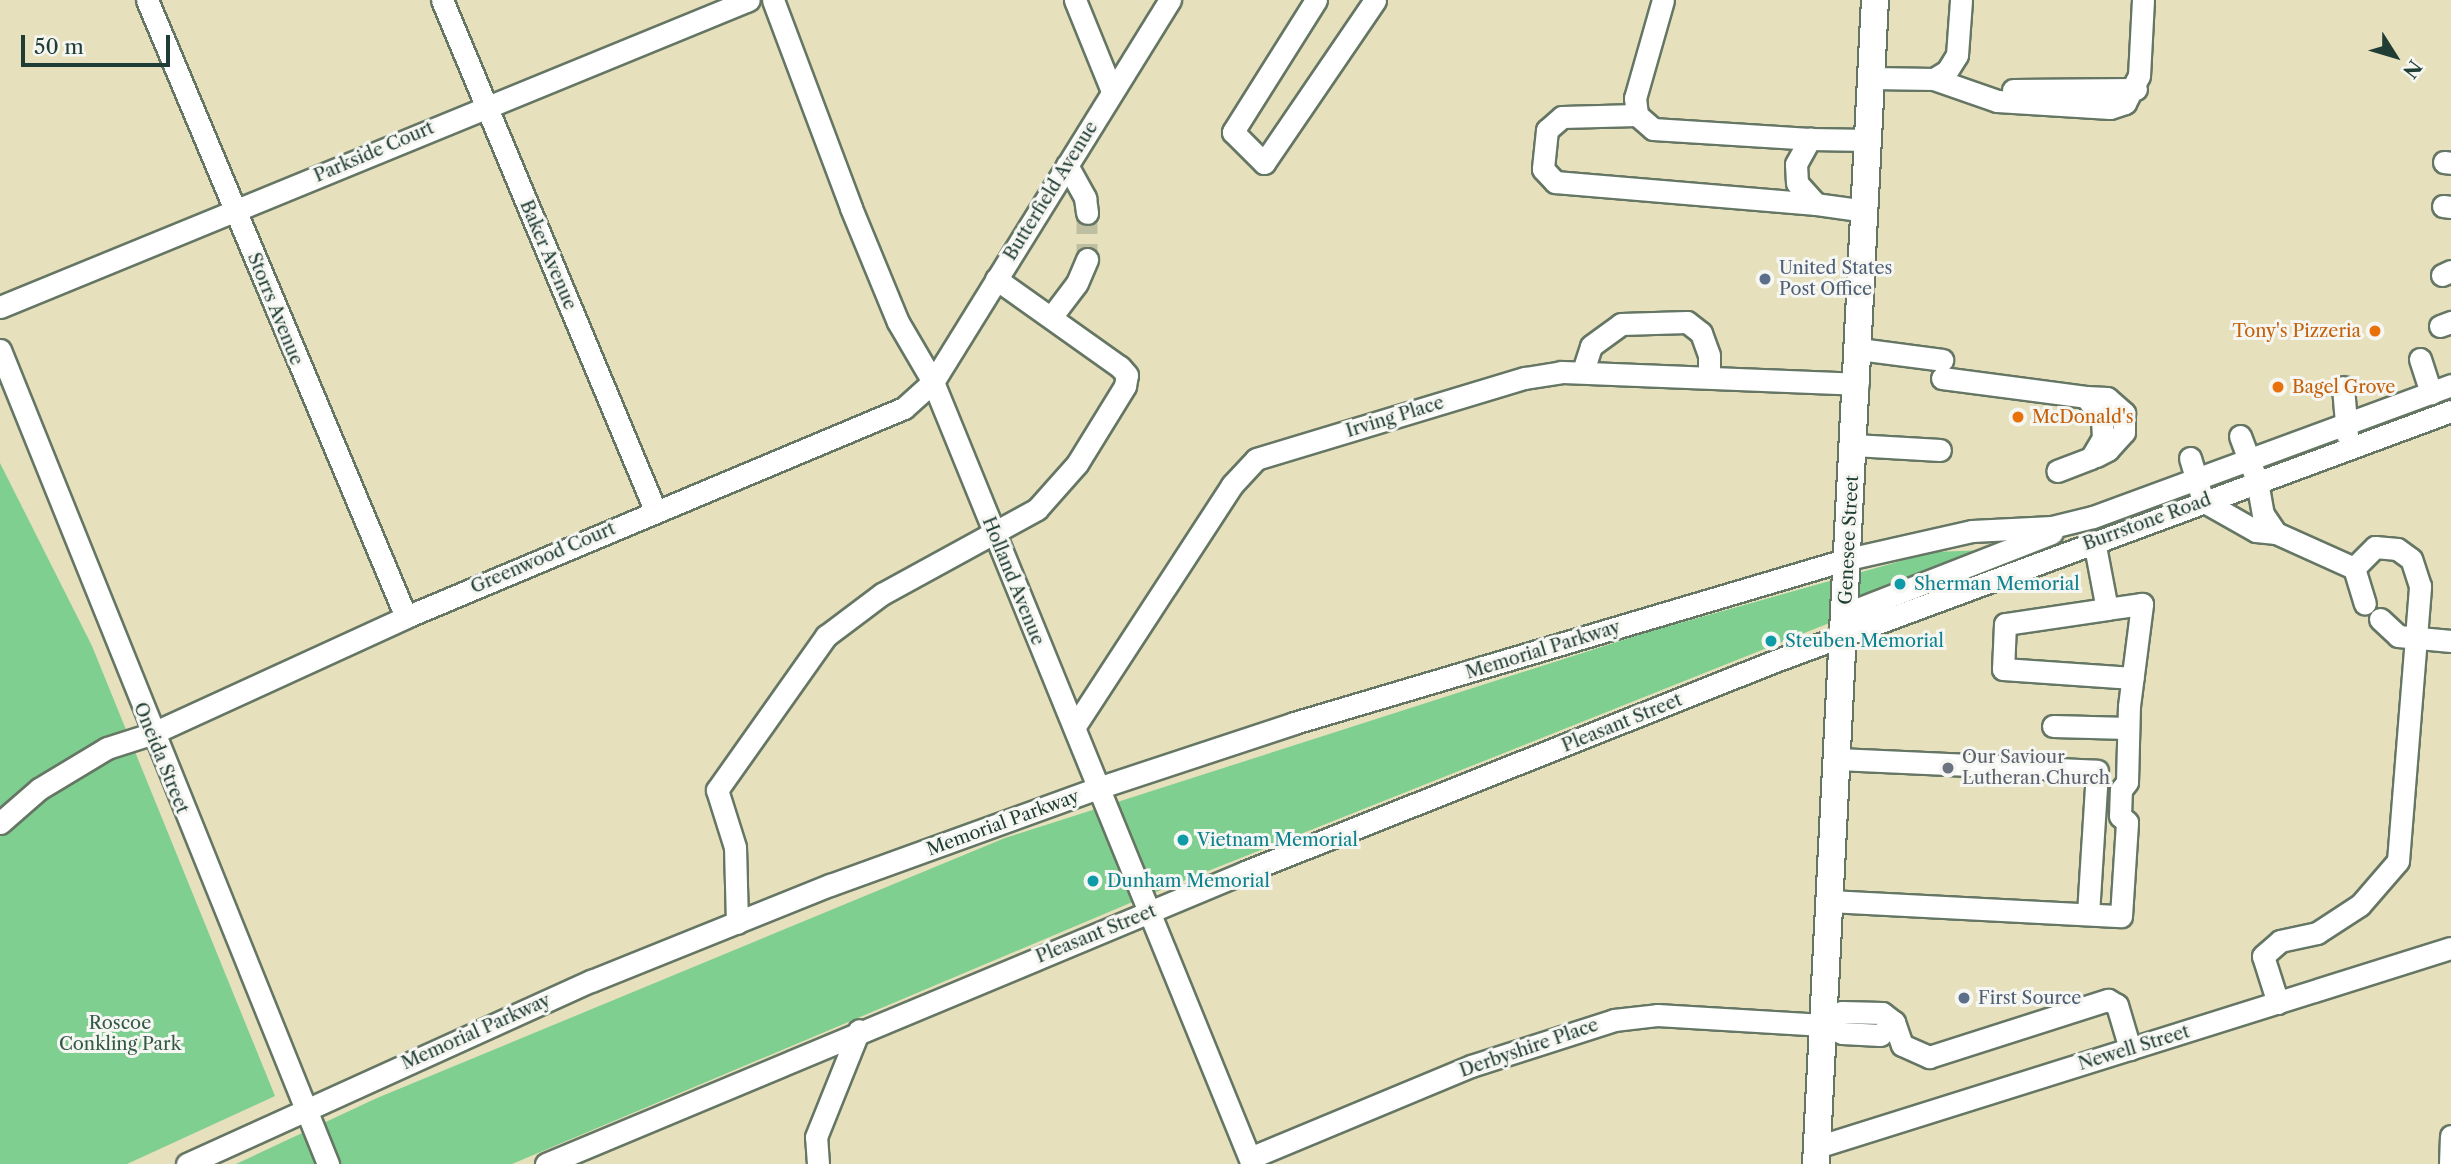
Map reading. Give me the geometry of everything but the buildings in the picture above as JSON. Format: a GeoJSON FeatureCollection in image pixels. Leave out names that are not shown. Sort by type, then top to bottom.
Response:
{"type":"FeatureCollection","features":[{"type":"Feature","properties":{"kind":"main road","name":"Genesee Street"},"geometry":{"type":"LineString","coordinates":[[1817,1156],[1858,384],[1875,0]]}},
{"type":"Feature","properties":{"kind":"street","name":"Storrs Avenue"},"geometry":{"type":"LineString","coordinates":[[147,0],[406,617]]}},
{"type":"Feature","properties":{"kind":"street","name":"Baker Avenue"},"geometry":{"type":"LineString","coordinates":[[442,0],[655,510]]}},
{"type":"Feature","properties":{"kind":"street","name":"Parkside Court"},"geometry":{"type":"LineString","coordinates":[[0,307],[749,0]]}},
{"type":"Feature","properties":{"kind":"street","name":"Holland Avenue"},"geometry":{"type":"LineString","coordinates":[[773,0],[898,322],[933,382],[992,532],[1101,787],[1251,1161]]}},
{"type":"Feature","properties":{"kind":"street"},"geometry":{"type":"LineString","coordinates":[[1075,0],[1112,91]]}},
{"type":"Feature","properties":{"kind":"street","name":"Butterfield Avenue"},"geometry":{"type":"LineString","coordinates":[[933,382],[1170,0]]}},
{"type":"Feature","properties":{"kind":"street"},"geometry":{"type":"LineString","coordinates":[[1316,0],[1233,132],[1264,163],[1375,0]]}},
{"type":"Feature","properties":{"kind":"street"},"geometry":{"type":"LineString","coordinates":[[1663,0],[1636,98],[1637,115],[1653,130],[1869,140]]}},
{"type":"Feature","properties":{"kind":"street"},"geometry":{"type":"LineString","coordinates":[[1934,79],[1947,71],[1957,55],[1961,0]]}},
{"type":"Feature","properties":{"kind":"street"},"geometry":{"type":"LineString","coordinates":[[1872,78],[1934,79],[1997,101],[2110,108],[2125,103],[2136,89],[2143,0]]}},
{"type":"Feature","properties":{"kind":"street"},"geometry":{"type":"LineString","coordinates":[[1637,115],[1562,117],[1547,130],[1543,169],[1555,182],[1816,204],[1866,211]]}},
{"type":"Feature","properties":{"kind":"street"},"geometry":{"type":"LineString","coordinates":[[1810,139],[1796,164],[1797,183],[1816,204]]}},
{"type":"Feature","properties":{"kind":"street"},"geometry":{"type":"LineString","coordinates":[[1067,165],[1085,198],[1087,213]]}},
{"type":"Feature","properties":{"kind":"street"},"geometry":{"type":"LineString","coordinates":[[1052,316],[1077,283],[1087,259]]}},
{"type":"Feature","properties":{"kind":"street"},"geometry":{"type":"LineString","coordinates":[[737,923],[735,847],[718,790],[826,636],[882,594],[1037,509],[1055,491],[1125,386],[1127,375],[1120,367],[1052,316],[996,279]]}},
{"type":"Feature","properties":{"kind":"street"},"geometry":{"type":"LineString","coordinates":[[1583,371],[1591,346],[1621,324],[1687,322],[1701,333],[1709,355],[1709,376]]}},
{"type":"Feature","properties":{"kind":"street"},"geometry":{"type":"LineString","coordinates":[[1859,349],[1942,369],[2086,397],[2102,419],[2102,438],[2091,458],[2057,471]]}},
{"type":"Feature","properties":{"kind":"street","name":"Oneida Street"},"geometry":{"type":"LineString","coordinates":[[0,351],[151,734],[328,1164]]}},
{"type":"Feature","properties":{"kind":"street"},"geometry":{"type":"LineString","coordinates":[[2420,359],[2441,389]]}},
{"type":"Feature","properties":{"kind":"street","name":"Irving Place"},"geometry":{"type":"LineString","coordinates":[[1074,726],[1232,485],[1256,459],[1525,378],[1583,371],[1858,384]]}},
{"type":"Feature","properties":{"kind":"street","name":"Greenwood Court"},"geometry":{"type":"LineString","coordinates":[[0,823],[39,789],[107,748],[151,734],[406,617],[655,510],[904,408],[933,382]]}},
{"type":"Feature","properties":{"kind":"street"},"geometry":{"type":"LineString","coordinates":[[2343,387],[2344,425],[2352,447]]}},
{"type":"Feature","properties":{"kind":"street","name":"Burrstone Road"},"geometry":{"type":"LineString","coordinates":[[1848,559],[1972,531],[2052,527],[2093,517],[2441,389]]}},
{"type":"Feature","properties":{"kind":"street","name":"Burrstone Road"},"geometry":{"type":"LineString","coordinates":[[1844,624],[2094,541],[2451,411]]}},
{"type":"Feature","properties":{"kind":"street"},"geometry":{"type":"LineString","coordinates":[[2240,436],[2257,481],[2263,514],[2276,533]]}},
{"type":"Feature","properties":{"kind":"street"},"geometry":{"type":"LineString","coordinates":[[1854,445],[1940,450]]}},
{"type":"Feature","properties":{"kind":"street"},"geometry":{"type":"LineString","coordinates":[[2190,458],[2203,501],[2256,531],[2276,533],[2354,568],[2373,611],[2398,636],[2417,641],[2451,641]]}},
{"type":"Feature","properties":{"kind":"street"},"geometry":{"type":"LineString","coordinates":[[1844,624],[2093,517]]}},
{"type":"Feature","properties":{"kind":"street"},"geometry":{"type":"LineString","coordinates":[[2094,541],[2107,609]]}},
{"type":"Feature","properties":{"kind":"street"},"geometry":{"type":"LineString","coordinates":[[2278,1003],[2263,957],[2280,941],[2317,933],[2360,905],[2398,860],[2420,586],[2411,559],[2397,550],[2375,547],[2354,568]]}},
{"type":"Feature","properties":{"kind":"street","name":"Memorial Parkway"},"geometry":{"type":"LineString","coordinates":[[187,1164],[303,1108],[591,981],[737,923],[1101,787],[1294,723],[1848,559]]}},
{"type":"Feature","properties":{"kind":"street"},"geometry":{"type":"LineString","coordinates":[[1830,901],[2121,916],[2127,822],[2120,816],[2120,790],[2127,782],[2128,728],[2142,604],[2005,624],[2003,669],[2133,678]]}},
{"type":"Feature","properties":{"kind":"street","name":"Pleasant Street"},"geometry":{"type":"LineString","coordinates":[[546,1164],[859,1030],[1151,912],[1844,624]]}},
{"type":"Feature","properties":{"kind":"street"},"geometry":{"type":"LineString","coordinates":[[2053,726],[2128,728]]}},
{"type":"Feature","properties":{"kind":"street"},"geometry":{"type":"LineString","coordinates":[[1838,760],[2097,771],[2088,914]]}},
{"type":"Feature","properties":{"kind":"street","name":"Newell Street"},"geometry":{"type":"LineString","coordinates":[[1817,1156],[2130,1049],[2451,948]]}},
{"type":"Feature","properties":{"kind":"street"},"geometry":{"type":"LineString","coordinates":[[1824,1025],[1842,1012],[1882,1013],[1894,1022],[1902,1045],[1929,1057],[2108,1000],[2117,1004],[2130,1049]]}},
{"type":"Feature","properties":{"kind":"street","name":"Derbyshire Place"},"geometry":{"type":"LineString","coordinates":[[1251,1161],[1471,1066],[1614,1020],[1657,1015],[1824,1025]]}},
{"type":"Feature","properties":{"kind":"street"},"geometry":{"type":"LineString","coordinates":[[818,1164],[816,1137],[859,1030]]}},
{"type":"Feature","properties":{"kind":"street"},"geometry":{"type":"LineString","coordinates":[[2450,1164],[2451,1136]]}},
{"type":"Feature","properties":{"kind":"green space","name":"Roscoe Conkling Park"},"geometry":{"type":"Polygon","coordinates":[[[0,463],[92,646],[275,1096],[127,1164],[0,1164],[0,463]]]}},
{"type":"Feature","properties":{"kind":"green space"},"geometry":{"type":"Polygon","coordinates":[[[2015,549],[1168,887],[512,1164],[236,1164],[377,1098],[1005,838],[1648,632],[1933,552],[2015,549]]]}},
{"type":"Feature","properties":{"kind":"tunnel"},"geometry":{"type":"LineString","coordinates":[[1087,213],[1087,259]]}},
{"type":"Feature","properties":{"kind":"place","name":"United States Post Office"},"geometry":{"type":"Point","coordinates":[1765,279]}},
{"type":"Feature","properties":{"kind":"place","name":"Tony's Pizzeria"},"geometry":{"type":"Point","coordinates":[2375,331]}},
{"type":"Feature","properties":{"kind":"place","name":"Bagel Grove"},"geometry":{"type":"Point","coordinates":[2278,387]}},
{"type":"Feature","properties":{"kind":"place","name":"McDonald's"},"geometry":{"type":"Point","coordinates":[2018,417]}},
{"type":"Feature","properties":{"kind":"place","name":"Sherman Memorial"},"geometry":{"type":"Point","coordinates":[1900,584]}},
{"type":"Feature","properties":{"kind":"place","name":"Steuben Memorial"},"geometry":{"type":"Point","coordinates":[1771,641]}},
{"type":"Feature","properties":{"kind":"place","name":"Our Saviour Lutheran Church"},"geometry":{"type":"Point","coordinates":[1948,768]}},
{"type":"Feature","properties":{"kind":"place","name":"Vietnam Memorial"},"geometry":{"type":"Point","coordinates":[1183,840]}},
{"type":"Feature","properties":{"kind":"place","name":"Dunham Memorial"},"geometry":{"type":"Point","coordinates":[1093,881]}},
{"type":"Feature","properties":{"kind":"place","name":"First Source"},"geometry":{"type":"Point","coordinates":[1964,998]}}]}
